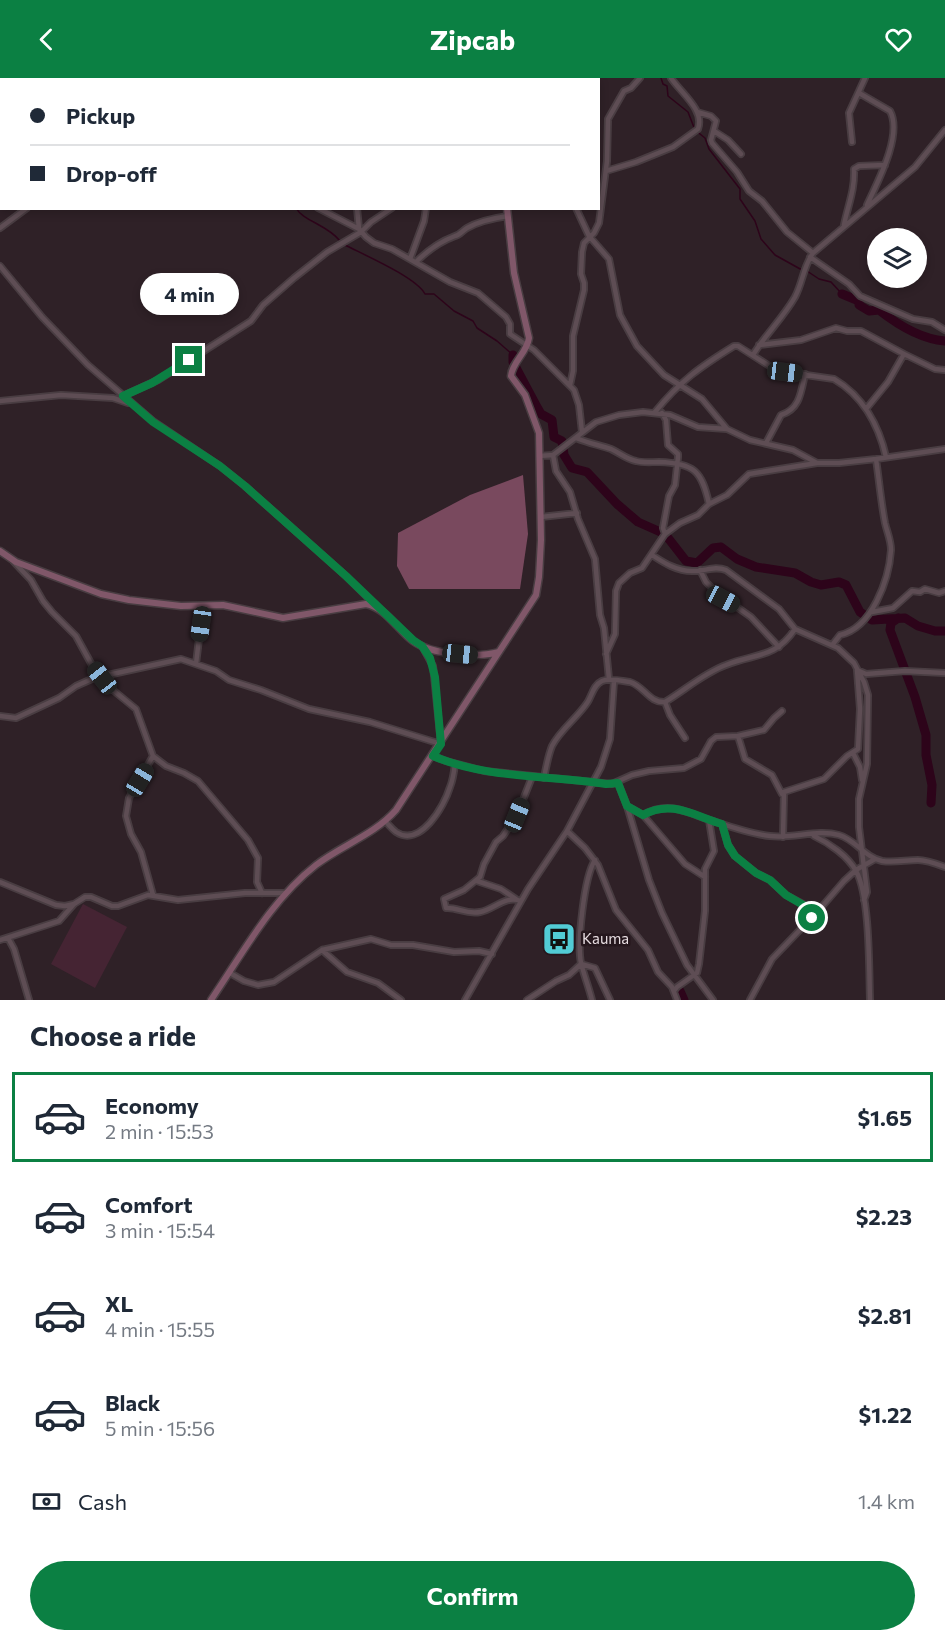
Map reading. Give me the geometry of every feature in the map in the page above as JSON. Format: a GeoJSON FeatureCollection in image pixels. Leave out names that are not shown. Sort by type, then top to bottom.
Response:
{"type":"FeatureCollection","features":[{"type":"Feature","properties":{"kind":"street"},"geometry":{"type":"LineString","coordinates":[[570,385],[573,371],[573,336],[584,290],[581,274],[582,252],[584,243],[599,224],[606,171],[608,119],[624,91],[631,88],[640,78]]}},
{"type":"Feature","properties":{"kind":"street"},"geometry":{"type":"LineString","coordinates":[[606,171],[673,147],[700,126],[697,112],[671,78]]}},
{"type":"Feature","properties":{"kind":"street"},"geometry":{"type":"LineString","coordinates":[[852,142],[849,117],[865,78]]}},
{"type":"Feature","properties":{"kind":"street"},"geometry":{"type":"LineString","coordinates":[[858,93],[886,108],[892,115],[892,134],[885,165],[867,205]]}},
{"type":"Feature","properties":{"kind":"street"},"geometry":{"type":"LineString","coordinates":[[697,112],[711,116],[716,121],[712,143],[750,191],[762,201],[790,236],[811,255],[849,284],[860,296],[913,319],[932,322],[945,330]]}},
{"type":"Feature","properties":{"kind":"street"},"geometry":{"type":"LineString","coordinates":[[753,355],[785,313],[801,284],[804,267],[811,255],[867,205],[915,167],[945,130]]}},
{"type":"Feature","properties":{"kind":"street"},"geometry":{"type":"LineString","coordinates":[[714,131],[728,140],[741,154]]}},
{"type":"Feature","properties":{"kind":"street"},"geometry":{"type":"LineString","coordinates":[[844,225],[847,208],[854,191],[854,169],[859,166],[885,165]]}},
{"type":"Feature","properties":{"kind":"street"},"geometry":{"type":"LineString","coordinates":[[0,228],[24,210]]}},
{"type":"Feature","properties":{"kind":"street"},"geometry":{"type":"LineString","coordinates":[[322,210],[360,231],[374,243],[416,262],[450,282],[478,293],[506,316],[510,324],[510,334],[528,345],[570,385],[579,405],[582,432]]}},
{"type":"Feature","properties":{"kind":"street"},"geometry":{"type":"LineString","coordinates":[[357,210],[360,231]]}},
{"type":"Feature","properties":{"kind":"street"},"geometry":{"type":"LineString","coordinates":[[123,396],[158,380],[251,321],[263,305],[294,278],[327,252],[389,210]]}},
{"type":"Feature","properties":{"kind":"street"},"geometry":{"type":"LineString","coordinates":[[410,259],[426,210]]}},
{"type":"Feature","properties":{"kind":"street"},"geometry":{"type":"LineString","coordinates":[[577,210],[589,236],[609,259],[620,315],[630,334],[649,360],[671,380],[702,399],[727,429]]}},
{"type":"Feature","properties":{"kind":"street"},"geometry":{"type":"LineString","coordinates":[[211,1000],[285,893],[316,865],[386,822],[396,810],[441,744],[537,591],[541,517],[537,424],[525,395],[511,376],[528,345],[528,331],[514,273],[507,212],[447,238],[428,250],[416,262]]}},
{"type":"Feature","properties":{"kind":"street"},"geometry":{"type":"LineString","coordinates":[[0,266],[42,317],[88,365],[153,422],[220,466],[245,486],[346,576],[413,640],[422,646],[476,656],[499,652]]}},
{"type":"Feature","properties":{"kind":"street"},"geometry":{"type":"LineString","coordinates":[[759,345],[801,340],[836,327],[847,331],[861,331],[935,369],[945,370]]}},
{"type":"Feature","properties":{"kind":"street"},"geometry":{"type":"LineString","coordinates":[[655,412],[679,384],[693,372],[734,346],[742,347],[771,367],[785,372],[834,379],[852,392],[876,424],[886,457]]}},
{"type":"Feature","properties":{"kind":"street"},"geometry":{"type":"LineString","coordinates":[[866,409],[888,382],[904,354]]}},
{"type":"Feature","properties":{"kind":"street"},"geometry":{"type":"LineString","coordinates":[[766,443],[781,415],[799,403],[805,374]]}},
{"type":"Feature","properties":{"kind":"street"},"geometry":{"type":"LineString","coordinates":[[0,401],[66,395],[118,399],[134,406]]}},
{"type":"Feature","properties":{"kind":"street"},"geometry":{"type":"LineString","coordinates":[[539,456],[554,455],[596,422],[619,415],[655,412],[698,427],[727,429],[750,440],[793,450],[817,463]]}},
{"type":"Feature","properties":{"kind":"street"},"geometry":{"type":"LineString","coordinates":[[662,413],[666,420],[668,445],[678,454],[675,485],[669,496],[663,528],[665,534]]}},
{"type":"Feature","properties":{"kind":"street"},"geometry":{"type":"LineString","coordinates":[[576,438],[591,445],[610,448],[637,462],[677,464],[696,471],[702,479],[710,504]]}},
{"type":"Feature","properties":{"kind":"street"},"geometry":{"type":"LineString","coordinates":[[606,654],[615,634],[616,591],[619,583],[630,573],[642,568],[665,534],[727,495],[745,477],[754,472],[817,463],[876,459],[945,448]]}},
{"type":"Feature","properties":{"kind":"street"},"geometry":{"type":"LineString","coordinates":[[465,1000],[492,954],[519,900],[567,831],[602,767],[610,739],[612,680],[600,615],[595,559],[570,492],[556,471],[554,455]]}},
{"type":"Feature","properties":{"kind":"street"},"geometry":{"type":"LineString","coordinates":[[833,644],[840,635],[849,633],[869,617],[884,583],[891,549],[876,459]]}},
{"type":"Feature","properties":{"kind":"street"},"geometry":{"type":"LineString","coordinates":[[541,517],[577,513]]}},
{"type":"Feature","properties":{"kind":"street"},"geometry":{"type":"LineString","coordinates":[[0,551],[31,580],[43,601],[76,636],[93,667],[138,713],[153,756],[166,766],[198,781],[248,840],[258,858],[257,882],[262,893]]}},
{"type":"Feature","properties":{"kind":"street"},"geometry":{"type":"LineString","coordinates":[[652,555],[674,567],[693,571],[714,568],[726,570],[779,609],[795,629],[807,636],[833,644],[854,663],[868,695],[867,764],[859,800],[859,828],[864,853],[867,892],[864,900]]}},
{"type":"Feature","properties":{"kind":"street"},"geometry":{"type":"LineString","coordinates":[[12,560],[117,598],[169,606],[223,605],[283,618],[357,604],[378,608]]}},
{"type":"Feature","properties":{"kind":"street"},"geometry":{"type":"LineString","coordinates":[[700,570],[706,582],[717,593],[751,617],[779,647]]}},
{"type":"Feature","properties":{"kind":"street"},"geometry":{"type":"LineString","coordinates":[[872,612],[893,608],[912,591],[920,592],[925,589],[939,593],[945,591]]}},
{"type":"Feature","properties":{"kind":"street"},"geometry":{"type":"LineString","coordinates":[[196,664],[202,605]]}},
{"type":"Feature","properties":{"kind":"street"},"geometry":{"type":"LineString","coordinates":[[544,778],[549,754],[557,738],[587,703],[601,681],[632,683],[652,699],[664,702],[726,665],[779,647],[787,641],[795,629]]}},
{"type":"Feature","properties":{"kind":"street"},"geometry":{"type":"LineString","coordinates":[[422,646],[433,666],[441,744]]}},
{"type":"Feature","properties":{"kind":"street"},"geometry":{"type":"LineString","coordinates":[[0,716],[16,718],[59,698],[76,686],[94,678],[102,678],[175,659],[216,671],[229,680],[309,709],[370,722],[441,744]]}},
{"type":"Feature","properties":{"kind":"street"},"geometry":{"type":"LineString","coordinates":[[857,670],[866,674],[904,671],[945,673]]}},
{"type":"Feature","properties":{"kind":"street"},"geometry":{"type":"LineString","coordinates":[[782,795],[786,790],[807,786],[824,779],[847,756],[858,749],[860,735],[857,670]]}},
{"type":"Feature","properties":{"kind":"street"},"geometry":{"type":"LineString","coordinates":[[664,702],[685,738]]}},
{"type":"Feature","properties":{"kind":"street"},"geometry":{"type":"LineString","coordinates":[[433,756],[484,771],[606,784],[618,783],[632,775],[649,771],[684,768],[701,759],[711,741],[716,737],[738,736],[764,730],[782,711]]}},
{"type":"Feature","properties":{"kind":"street"},"geometry":{"type":"LineString","coordinates":[[738,736],[745,759],[772,775],[782,795],[783,837]]}},
{"type":"Feature","properties":{"kind":"street"},"geometry":{"type":"LineString","coordinates":[[853,753],[860,767],[862,783]]}},
{"type":"Feature","properties":{"kind":"street"},"geometry":{"type":"LineString","coordinates":[[153,756],[129,798],[126,816],[131,834],[141,852],[153,895]]}},
{"type":"Feature","properties":{"kind":"street"},"geometry":{"type":"LineString","coordinates":[[386,822],[396,832],[408,836],[419,834],[439,810],[450,788],[455,764]]}},
{"type":"Feature","properties":{"kind":"street"},"geometry":{"type":"LineString","coordinates":[[519,900],[507,900],[481,912],[469,913],[444,906],[444,899],[447,896],[464,890],[477,881],[496,842],[511,826],[517,815],[532,777]]}},
{"type":"Feature","properties":{"kind":"street"},"geometry":{"type":"LineString","coordinates":[[618,783],[649,880],[681,953],[693,975],[713,1000]]}},
{"type":"Feature","properties":{"kind":"street"},"geometry":{"type":"LineString","coordinates":[[627,806],[643,815],[685,864],[705,878]]}},
{"type":"Feature","properties":{"kind":"street"},"geometry":{"type":"LineString","coordinates":[[643,815],[660,808],[676,808],[722,824],[768,836],[831,834],[850,840],[864,853],[875,859],[919,860],[945,867]]}},
{"type":"Feature","properties":{"kind":"street"},"geometry":{"type":"LineString","coordinates":[[674,992],[677,987],[697,973],[699,964],[706,898],[705,869],[714,851],[709,820]]}},
{"type":"Feature","properties":{"kind":"street"},"geometry":{"type":"LineString","coordinates":[[722,824],[728,845],[735,856],[756,873],[770,880],[786,895],[810,909],[814,915]]}},
{"type":"Feature","properties":{"kind":"street"},"geometry":{"type":"LineString","coordinates":[[567,831],[595,860],[616,910],[642,942],[658,972],[672,987],[677,1000]]}},
{"type":"Feature","properties":{"kind":"street"},"geometry":{"type":"LineString","coordinates":[[811,835],[833,848],[856,870],[864,900],[870,1000]]}},
{"type":"Feature","properties":{"kind":"street"},"geometry":{"type":"LineString","coordinates":[[750,1000],[772,959],[834,891],[856,870],[875,859]]}},
{"type":"Feature","properties":{"kind":"street"},"geometry":{"type":"LineString","coordinates":[[592,1000],[581,964],[580,951],[585,890],[589,871],[595,860]]}},
{"type":"Feature","properties":{"kind":"street"},"geometry":{"type":"LineString","coordinates":[[477,881],[501,889],[519,900]]}},
{"type":"Feature","properties":{"kind":"street"},"geometry":{"type":"LineString","coordinates":[[0,882],[56,905],[74,904]]}},
{"type":"Feature","properties":{"kind":"street"},"geometry":{"type":"LineString","coordinates":[[0,940],[59,921],[74,904],[85,897],[118,906],[153,895],[178,900],[285,893]]}},
{"type":"Feature","properties":{"kind":"street"},"geometry":{"type":"LineString","coordinates":[[8,938],[14,949],[29,1000]]}},
{"type":"Feature","properties":{"kind":"street"},"geometry":{"type":"LineString","coordinates":[[230,973],[244,981],[258,985],[274,982],[322,950],[371,939],[391,945],[413,945],[454,952],[479,951],[492,954]]}},
{"type":"Feature","properties":{"kind":"street"},"geometry":{"type":"LineString","coordinates":[[322,950],[347,972],[385,986],[401,1000]]}},
{"type":"Feature","properties":{"kind":"street"},"geometry":{"type":"LineString","coordinates":[[529,999],[569,975],[581,964]]}},
{"type":"Feature","properties":{"kind":"street"},"geometry":{"type":"LineString","coordinates":[[581,964],[595,968],[610,1000]]}},
{"type":"Feature","properties":{"kind":"shaded area"},"geometry":{"type":"Polygon","coordinates":[[[523,475],[528,534],[520,589],[409,589],[397,566],[398,533],[470,495],[523,475]]]}},
{"type":"Feature","properties":{"kind":"shaded area"},"geometry":{"type":"Polygon","coordinates":[[[83,904],[127,927],[95,988],[51,964],[83,904]]]}},
{"type":"Feature","properties":{"kind":"waterway"},"geometry":{"type":"LineString","coordinates":[[661,78],[663,84],[667,86],[668,96],[688,112],[695,130],[705,138],[709,149],[740,189],[740,199],[755,221],[761,239],[775,255],[802,270]]}},
{"type":"Feature","properties":{"kind":"waterway"},"geometry":{"type":"LineString","coordinates":[[298,210],[340,241]]}},
{"type":"Feature","properties":{"kind":"waterway"},"geometry":{"type":"LineString","coordinates":[[343,244],[400,273],[420,287],[425,294],[434,294],[454,311],[473,321],[477,328],[513,355]]}},
{"type":"Feature","properties":{"kind":"waterway"},"geometry":{"type":"LineString","coordinates":[[807,271],[819,279],[831,282],[842,294]]}},
{"type":"Feature","properties":{"kind":"waterway"},"geometry":{"type":"LineString","coordinates":[[842,294],[859,301],[859,305],[869,311],[879,310],[918,334],[945,341]]}},
{"type":"Feature","properties":{"kind":"waterway"},"geometry":{"type":"LineString","coordinates":[[513,355],[513,362],[541,414],[552,420],[554,437],[562,441],[564,455],[572,468],[587,472],[617,504],[638,522],[665,534],[686,561],[697,563],[713,548],[721,547],[737,559],[756,567],[795,573],[821,585],[839,582],[846,585],[860,612],[872,620],[905,618],[918,626],[935,631],[945,631]]}},
{"type":"Feature","properties":{"kind":"waterway"},"geometry":{"type":"LineString","coordinates":[[898,618],[891,623],[890,630],[915,697],[926,735],[926,755],[932,785],[931,803]]}},
{"type":"Feature","properties":{"kind":"waterway"},"geometry":{"type":"LineString","coordinates":[[680,991],[684,1000]]}},
{"type":"Feature","properties":{"kind":"place","name":"Kauma"},"geometry":{"type":"Point","coordinates":[559,939]}},
{"type":"Feature","properties":{"kind":"route"},"geometry":{"type":"LineString","coordinates":[[189,360],[152,383],[123,396],[153,422],[220,466],[245,486],[422,646],[430,658],[435,677],[441,744],[433,756],[446,762],[484,771],[606,784],[618,783],[627,806],[643,815],[660,808],[676,808],[722,824],[728,845],[735,856],[756,873],[774,883],[786,895],[810,909],[814,915],[812,918]]}}]}
